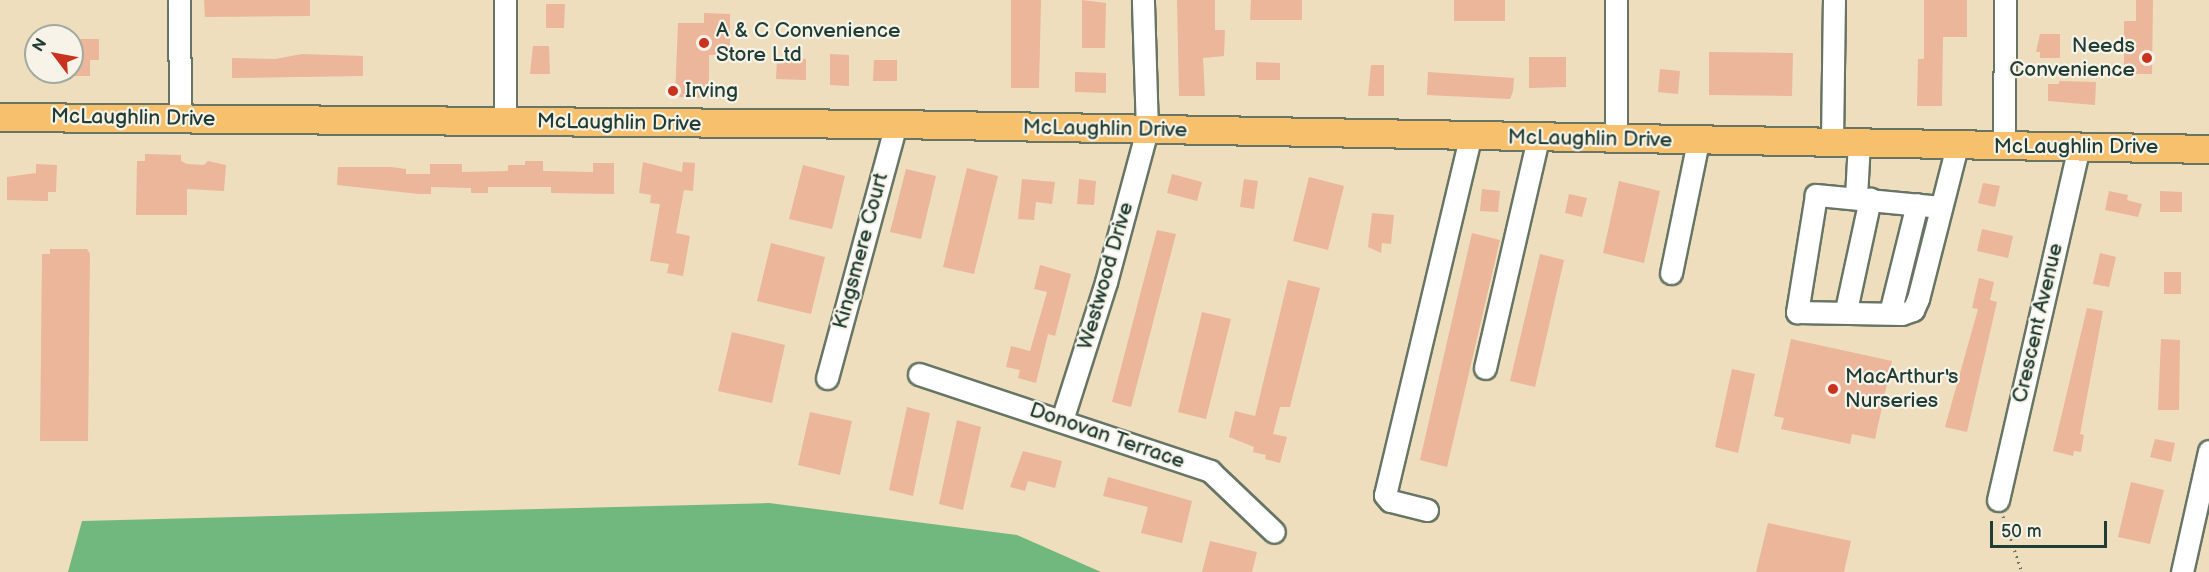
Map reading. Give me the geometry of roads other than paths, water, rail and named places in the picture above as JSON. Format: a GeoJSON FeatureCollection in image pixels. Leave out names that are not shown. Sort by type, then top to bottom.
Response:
{"type":"FeatureCollection","features":[{"type":"Feature","properties":{"kind":"main road","name":"McLaughlin Drive"},"geometry":{"type":"LineString","coordinates":[[0,117],[896,124],[1616,140],[1832,141],[2004,147],[2079,145],[2209,149]]}},
{"type":"Feature","properties":{"kind":"street"},"geometry":{"type":"LineString","coordinates":[[179,0],[180,118]]}},
{"type":"Feature","properties":{"kind":"street"},"geometry":{"type":"LineString","coordinates":[[505,0],[505,122]]}},
{"type":"Feature","properties":{"kind":"street","name":"Westwood Drive"},"geometry":{"type":"LineString","coordinates":[[1062,420],[1106,282],[1147,130],[1143,0]]}},
{"type":"Feature","properties":{"kind":"street"},"geometry":{"type":"LineString","coordinates":[[1616,0],[1616,140]]}},
{"type":"Feature","properties":{"kind":"street"},"geometry":{"type":"LineString","coordinates":[[1832,141],[1834,0]]}},
{"type":"Feature","properties":{"kind":"street"},"geometry":{"type":"LineString","coordinates":[[2004,147],[2005,0]]}},
{"type":"Feature","properties":{"kind":"street","name":"Kingsmere Court"},"geometry":{"type":"LineString","coordinates":[[827,378],[896,124]]}},
{"type":"Feature","properties":{"kind":"street"},"geometry":{"type":"LineString","coordinates":[[1426,510],[1390,501],[1385,495],[1470,137]]}},
{"type":"Feature","properties":{"kind":"street"},"geometry":{"type":"LineString","coordinates":[[1485,368],[1538,138]]}},
{"type":"Feature","properties":{"kind":"street"},"geometry":{"type":"LineString","coordinates":[[1671,273],[1698,141]]}},
{"type":"Feature","properties":{"kind":"street"},"geometry":{"type":"LineString","coordinates":[[1846,310],[1863,198],[1859,142]]}},
{"type":"Feature","properties":{"kind":"street","name":"Crescent Avenue"},"geometry":{"type":"LineString","coordinates":[[1998,500],[2079,145]]}},
{"type":"Feature","properties":{"kind":"street"},"geometry":{"type":"LineString","coordinates":[[1941,207],[1816,195],[1797,312],[1846,310],[1890,313],[1913,310],[1918,299],[1957,146]]}},
{"type":"Feature","properties":{"kind":"street"},"geometry":{"type":"LineString","coordinates":[[1890,313],[1917,204]]}},
{"type":"Feature","properties":{"kind":"street","name":"Donovan Terrace"},"geometry":{"type":"LineString","coordinates":[[919,374],[1210,471],[1275,532]]}},
{"type":"Feature","properties":{"kind":"street"},"geometry":{"type":"LineString","coordinates":[[2182,572],[2208,461]]}},
{"type":"Feature","properties":{"kind":"place","name":"A & C Convenience Store Ltd"},"geometry":{"type":"Point","coordinates":[704,43]}},
{"type":"Feature","properties":{"kind":"place","name":"Needs Convenience"},"geometry":{"type":"Point","coordinates":[2147,58]}},
{"type":"Feature","properties":{"kind":"place","name":"Irving"},"geometry":{"type":"Point","coordinates":[673,91]}},
{"type":"Feature","properties":{"kind":"place","name":"MacArthur's Nurseries"},"geometry":{"type":"Point","coordinates":[1833,389]}}]}
